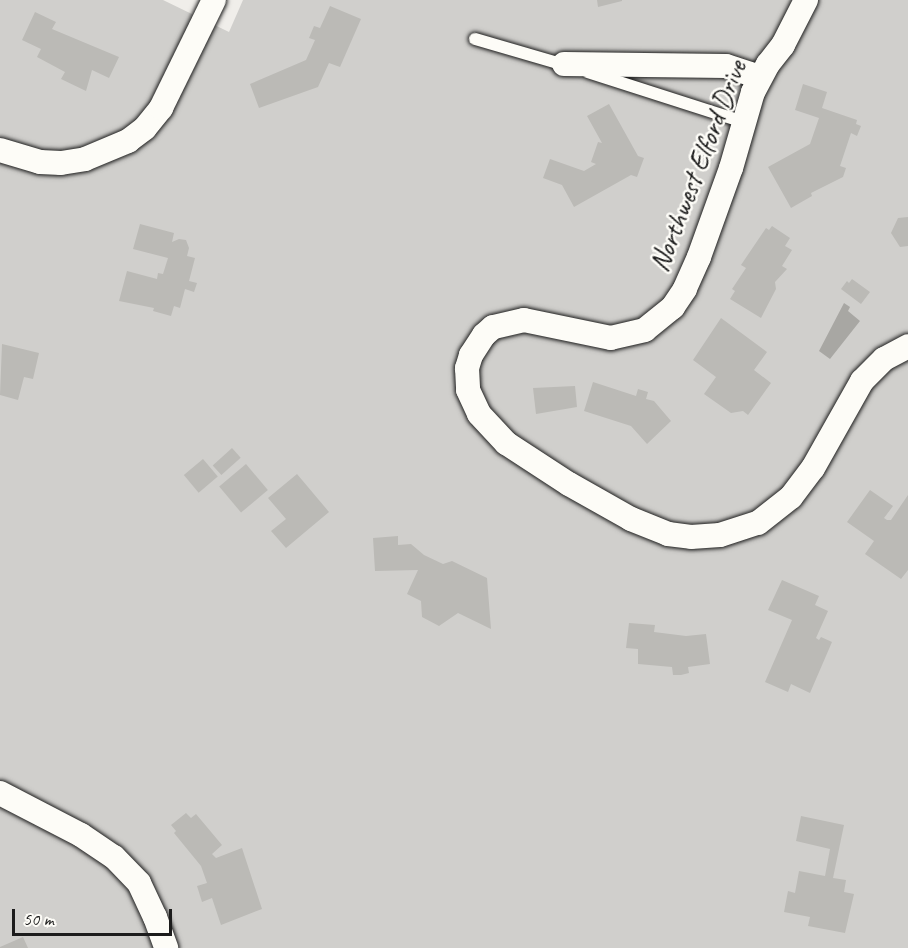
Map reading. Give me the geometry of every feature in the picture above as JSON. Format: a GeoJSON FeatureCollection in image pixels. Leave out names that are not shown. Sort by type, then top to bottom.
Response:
{"type":"FeatureCollection","features":[{"type":"Feature","properties":{"kind":"street","name":"Northwest Elford Drive"},"geometry":{"type":"LineString","coordinates":[[806,0],[783,45],[760,77],[699,257],[685,289],[673,307],[645,330],[611,338],[524,320],[493,327],[477,344],[467,368],[468,390],[479,414],[492,430],[522,455],[631,519],[681,537],[731,533],[758,523],[791,497],[813,468],[862,381],[884,359],[908,346]]}},
{"type":"Feature","properties":{"kind":"street"},"geometry":{"type":"LineString","coordinates":[[0,150],[40,162],[61,163],[85,159],[128,141],[145,128],[161,108],[205,3]]}},
{"type":"Feature","properties":{"kind":"street"},"geometry":{"type":"LineString","coordinates":[[564,64],[726,66],[760,77]]}},
{"type":"Feature","properties":{"kind":"street"},"geometry":{"type":"LineString","coordinates":[[0,793],[81,834],[114,857],[139,883],[155,917],[165,948]]}},
{"type":"Feature","properties":{"kind":"lane"},"geometry":{"type":"LineString","coordinates":[[475,39],[564,64],[744,122]]}},
{"type":"Feature","properties":{"kind":"shaded area"},"geometry":{"type":"Polygon","coordinates":[[[0,0],[163,0],[229,32],[243,0],[908,0],[908,948],[0,948],[0,0]]]}},
{"type":"Feature","properties":{"kind":"shaded area"},"geometry":{"type":"Polygon","coordinates":[[[844,303],[850,307],[848,311],[860,321],[830,359],[819,351],[844,303]]]}},
{"type":"Feature","properties":{"kind":"building"},"geometry":{"type":"Polygon","coordinates":[[[597,0],[622,0],[622,1],[598,7],[597,0]]]}},
{"type":"Feature","properties":{"kind":"building"},"geometry":{"type":"Polygon","coordinates":[[[330,6],[361,19],[340,67],[329,63],[318,87],[259,108],[250,84],[306,60],[315,40],[309,38],[314,26],[320,28],[330,6]]]}},
{"type":"Feature","properties":{"kind":"building"},"geometry":{"type":"Polygon","coordinates":[[[35,12],[56,22],[52,29],[119,57],[109,78],[92,70],[86,91],[61,79],[65,72],[37,57],[41,49],[22,40],[35,12]]]}},
{"type":"Feature","properties":{"kind":"building"},"geometry":{"type":"Polygon","coordinates":[[[803,84],[827,92],[822,108],[857,120],[856,124],[861,126],[857,136],[851,133],[840,166],[846,168],[843,177],[811,193],[812,196],[791,208],[768,167],[810,144],[819,118],[795,110],[803,84]]]}},
{"type":"Feature","properties":{"kind":"building"},"geometry":{"type":"Polygon","coordinates":[[[609,104],[638,156],[644,158],[637,177],[631,175],[574,207],[562,185],[543,178],[550,159],[584,171],[596,164],[591,162],[598,142],[602,143],[587,116],[609,104]]]}},
{"type":"Feature","properties":{"kind":"building"},"geometry":{"type":"Polygon","coordinates":[[[908,217],[908,246],[900,247],[891,233],[898,218],[908,217]]]}},
{"type":"Feature","properties":{"kind":"building"},"geometry":{"type":"Polygon","coordinates":[[[140,224],[174,233],[172,242],[179,239],[186,240],[189,248],[187,256],[195,258],[189,281],[197,283],[194,292],[185,289],[180,308],[174,306],[171,316],[153,311],[154,308],[119,301],[127,271],[157,279],[158,273],[163,274],[168,258],[133,249],[140,224]]]}},
{"type":"Feature","properties":{"kind":"building"},"geometry":{"type":"Polygon","coordinates":[[[772,226],[790,238],[785,246],[792,250],[782,266],[787,269],[775,282],[776,289],[761,318],[730,299],[735,291],[732,289],[746,268],[741,265],[766,228],[769,230],[772,226]]]}},
{"type":"Feature","properties":{"kind":"building"},"geometry":{"type":"Polygon","coordinates":[[[852,279],[870,292],[861,304],[841,289],[847,281],[849,283],[852,279]]]}},
{"type":"Feature","properties":{"kind":"building"},"geometry":{"type":"Polygon","coordinates":[[[721,318],[767,352],[754,370],[771,383],[748,415],[743,411],[731,413],[704,394],[716,377],[693,360],[721,318]]]}},
{"type":"Feature","properties":{"kind":"building"},"geometry":{"type":"Polygon","coordinates":[[[2,344],[39,353],[33,379],[24,377],[18,400],[0,395],[2,344]]]}},
{"type":"Feature","properties":{"kind":"building"},"geometry":{"type":"Polygon","coordinates":[[[593,382],[636,396],[638,389],[648,392],[646,399],[654,401],[671,421],[647,444],[631,426],[584,411],[593,382]]]}},
{"type":"Feature","properties":{"kind":"building"},"geometry":{"type":"Polygon","coordinates":[[[575,386],[577,407],[536,414],[533,388],[575,386]]]}},
{"type":"Feature","properties":{"kind":"building"},"geometry":{"type":"Polygon","coordinates":[[[232,448],[241,458],[221,475],[213,465],[232,448]]]}},
{"type":"Feature","properties":{"kind":"building"},"geometry":{"type":"Polygon","coordinates":[[[203,459],[218,477],[199,493],[184,475],[203,459]]]}},
{"type":"Feature","properties":{"kind":"building"},"geometry":{"type":"Polygon","coordinates":[[[246,464],[268,490],[241,513],[219,486],[246,464]]]}},
{"type":"Feature","properties":{"kind":"building"},"geometry":{"type":"Polygon","coordinates":[[[297,474],[329,512],[286,548],[271,531],[286,519],[268,498],[297,474]]]}},
{"type":"Feature","properties":{"kind":"building"},"geometry":{"type":"Polygon","coordinates":[[[870,490],[893,506],[884,518],[887,520],[891,520],[908,495],[908,570],[901,579],[865,554],[874,541],[847,522],[870,490]]]}},
{"type":"Feature","properties":{"kind":"building"},"geometry":{"type":"Polygon","coordinates":[[[398,536],[398,545],[411,544],[424,555],[443,564],[452,561],[487,578],[491,629],[458,613],[439,626],[422,617],[421,601],[407,594],[418,570],[375,571],[373,538],[398,536]]]}},
{"type":"Feature","properties":{"kind":"building"},"geometry":{"type":"Polygon","coordinates":[[[782,580],[819,596],[815,605],[828,611],[816,638],[819,640],[821,637],[832,642],[810,693],[791,684],[788,692],[765,682],[792,620],[768,610],[782,580]]]}},
{"type":"Feature","properties":{"kind":"building"},"geometry":{"type":"Polygon","coordinates":[[[629,623],[655,625],[654,632],[686,636],[706,634],[710,664],[688,667],[689,673],[673,675],[672,667],[638,664],[638,649],[626,648],[629,623]]]}},
{"type":"Feature","properties":{"kind":"building"},"geometry":{"type":"Polygon","coordinates":[[[186,813],[191,818],[196,814],[222,845],[212,854],[216,858],[242,848],[262,909],[221,925],[212,898],[202,902],[197,886],[207,883],[201,866],[174,833],[176,831],[171,825],[186,813]]]}},
{"type":"Feature","properties":{"kind":"building"},"geometry":{"type":"Polygon","coordinates":[[[801,816],[844,825],[833,878],[846,880],[844,892],[854,894],[845,933],[808,926],[810,917],[784,912],[788,891],[795,893],[799,871],[825,876],[830,849],[796,841],[801,816]]]}},
{"type":"Feature","properties":{"kind":"building"},"geometry":{"type":"Polygon","coordinates":[[[23,937],[28,948],[0,948],[0,947],[23,937]]]}}]}
